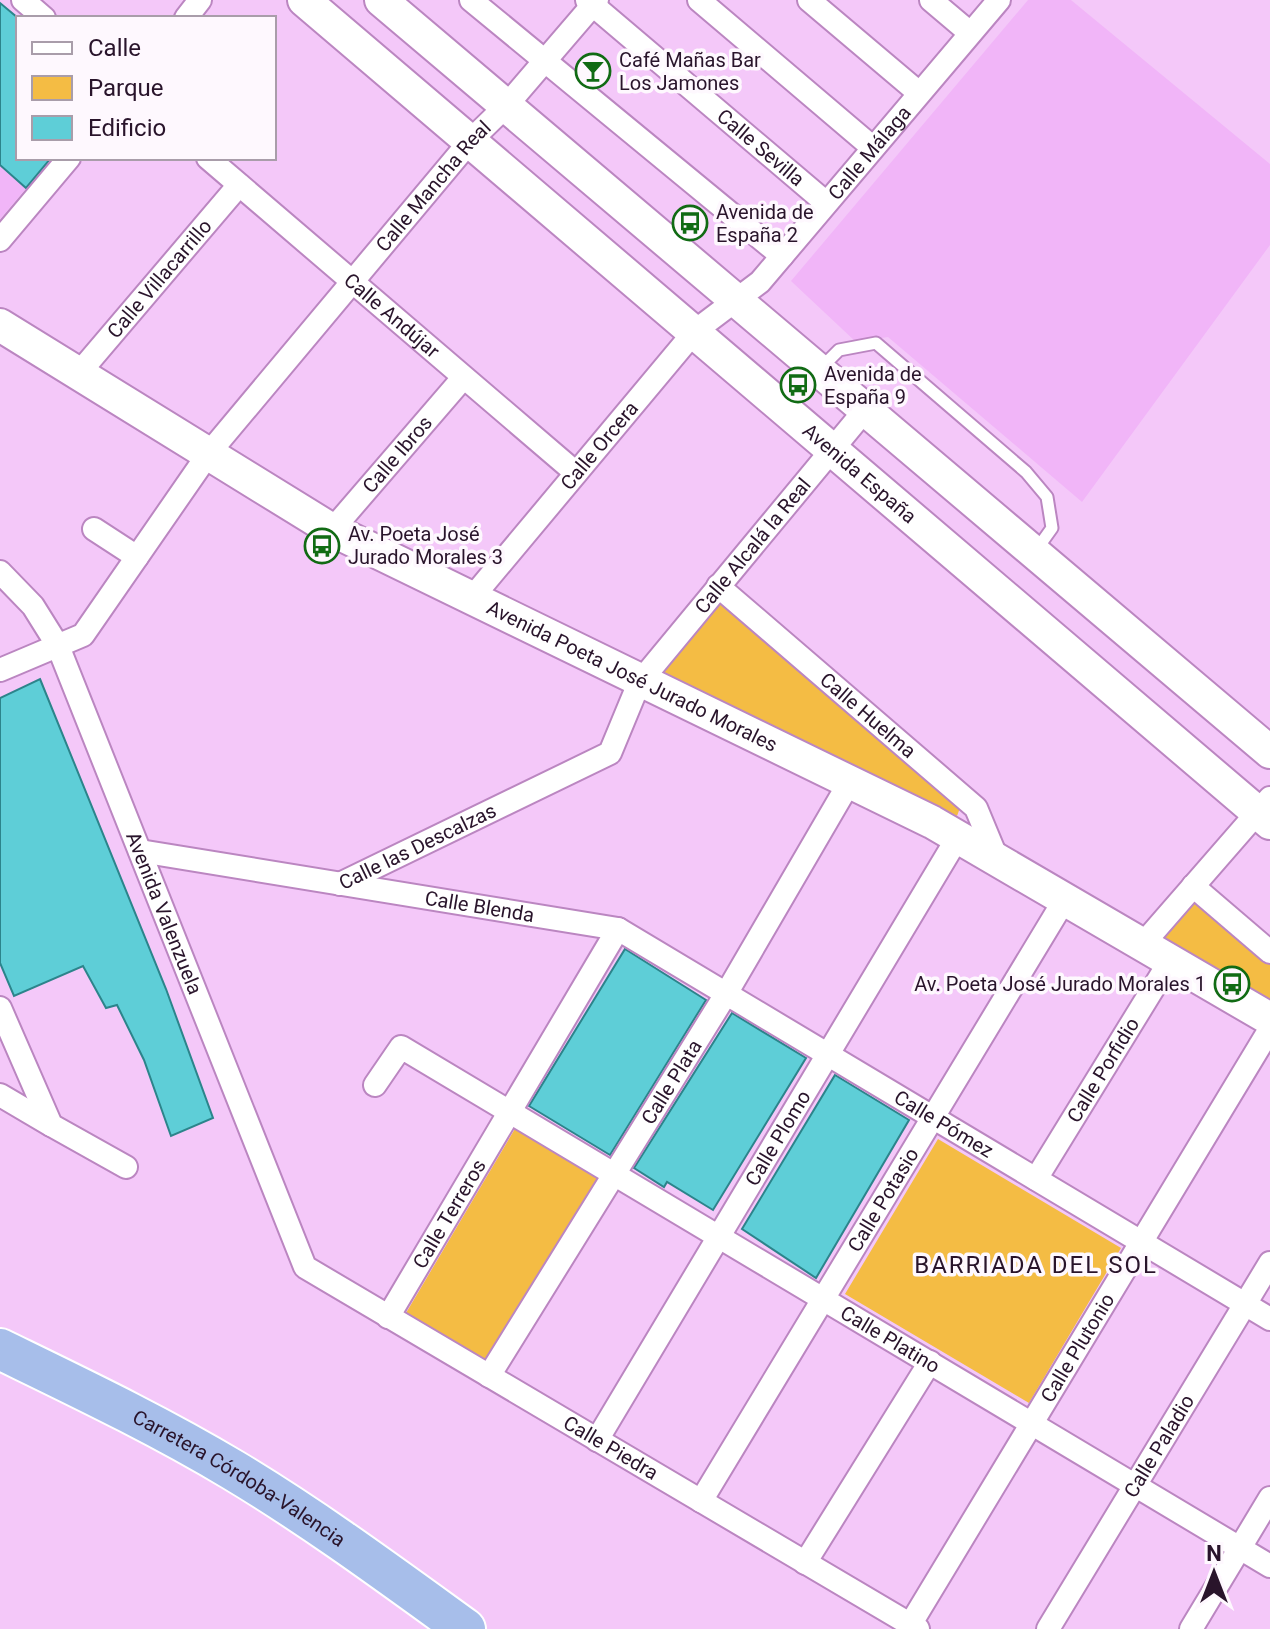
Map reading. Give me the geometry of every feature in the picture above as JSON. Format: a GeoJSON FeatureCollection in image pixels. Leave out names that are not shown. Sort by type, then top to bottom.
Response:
{"type":"FeatureCollection","features":[{"type":"Feature","properties":{"kind":"highway","name":"Carretera Córdoba-Valencia"},"geometry":{"type":"LineString","coordinates":[[0,1349],[123,1409],[232,1469],[320,1525],[465,1629]]}},
{"type":"Feature","properties":{"kind":"main road","name":"Avenida España"},"geometry":{"type":"LineString","coordinates":[[304,0],[831,448],[1266,811]]}},
{"type":"Feature","properties":{"kind":"main road"},"geometry":{"type":"LineString","coordinates":[[381,0],[1270,752]]}},
{"type":"Feature","properties":{"kind":"main road","name":"Avenida Poeta José Jurado Morales"},"geometry":{"type":"LineString","coordinates":[[0,325],[332,530],[958,837],[1270,1019]]}},
{"type":"Feature","properties":{"kind":"street"},"geometry":{"type":"LineString","coordinates":[[23,0],[42,16]]}},
{"type":"Feature","properties":{"kind":"street"},"geometry":{"type":"LineString","coordinates":[[188,16],[200,0]]}},
{"type":"Feature","properties":{"kind":"street"},"geometry":{"type":"LineString","coordinates":[[471,0],[782,256]]}},
{"type":"Feature","properties":{"kind":"street"},"geometry":{"type":"LineString","coordinates":[[699,0],[872,147]]}},
{"type":"Feature","properties":{"kind":"street"},"geometry":{"type":"LineString","coordinates":[[809,0],[919,93]]}},
{"type":"Feature","properties":{"kind":"street"},"geometry":{"type":"LineString","coordinates":[[931,0],[970,33]]}},
{"type":"Feature","properties":{"kind":"street","name":"Calle Málaga"},"geometry":{"type":"LineString","coordinates":[[734,299],[760,282],[999,0]]}},
{"type":"Feature","properties":{"kind":"street","name":"Calle Mancha Real"},"geometry":{"type":"LineString","coordinates":[[0,670],[83,635],[209,453],[471,140],[506,106],[592,2]]}},
{"type":"Feature","properties":{"kind":"street","name":"Calle Sevilla"},"geometry":{"type":"LineString","coordinates":[[592,2],[825,202]]}},
{"type":"Feature","properties":{"kind":"street"},"geometry":{"type":"LineString","coordinates":[[0,240],[67,160]]}},
{"type":"Feature","properties":{"kind":"street","name":"Calle Andújar"},"geometry":{"type":"LineString","coordinates":[[210,160],[576,473]]}},
{"type":"Feature","properties":{"kind":"street","name":"Calle Villacarrillo"},"geometry":{"type":"LineString","coordinates":[[79,373],[239,185]]}},
{"type":"Feature","properties":{"kind":"street","name":"Calle Orcera"},"geometry":{"type":"LineString","coordinates":[[471,599],[695,331],[734,299]]}},
{"type":"Feature","properties":{"kind":"street","name":"Calle Ibros"},"geometry":{"type":"LineString","coordinates":[[332,530],[463,378]]}},
{"type":"Feature","properties":{"kind":"street","name":"Calle Alcalá la Real"},"geometry":{"type":"LineString","coordinates":[[639,683],[865,410]]}},
{"type":"Feature","properties":{"kind":"street"},"geometry":{"type":"LineString","coordinates":[[94,529],[137,557]]}},
{"type":"Feature","properties":{"kind":"street","name":"Avenida Valenzuela"},"geometry":{"type":"LineString","coordinates":[[0,572],[33,606],[58,646],[305,1267]]}},
{"type":"Feature","properties":{"kind":"street","name":"Calle Huelma"},"geometry":{"type":"LineString","coordinates":[[718,586],[976,808],[998,861]]}},
{"type":"Feature","properties":{"kind":"street","name":"Calle las Descalzas"},"geometry":{"type":"LineString","coordinates":[[140,851],[340,884],[610,753],[639,683]]}},
{"type":"Feature","properties":{"kind":"street","name":"Calle Plata"},"geometry":{"type":"LineString","coordinates":[[489,1376],[726,994],[849,783]]}},
{"type":"Feature","properties":{"kind":"street"},"geometry":{"type":"LineString","coordinates":[[1142,945],[1193,886],[1266,811]]}},
{"type":"Feature","properties":{"kind":"street","name":"Calle Plomo"},"geometry":{"type":"LineString","coordinates":[[597,1440],[958,837]]}},
{"type":"Feature","properties":{"kind":"street","name":"Calle Blenda"},"geometry":{"type":"LineString","coordinates":[[340,884],[618,929]]}},
{"type":"Feature","properties":{"kind":"street"},"geometry":{"type":"LineString","coordinates":[[1193,886],[1270,952]]}},
{"type":"Feature","properties":{"kind":"street","name":"Calle Potasio"},"geometry":{"type":"LineString","coordinates":[[701,1501],[1065,899]]}},
{"type":"Feature","properties":{"kind":"street","name":"Calle Pómez"},"geometry":{"type":"LineString","coordinates":[[618,929],[1270,1319]]}},
{"type":"Feature","properties":{"kind":"street","name":"Calle Terreros"},"geometry":{"type":"LineString","coordinates":[[388,1317],[618,929]]}},
{"type":"Feature","properties":{"kind":"street","name":"Calle Porfidio"},"geometry":{"type":"LineString","coordinates":[[1036,1179],[1170,961]]}},
{"type":"Feature","properties":{"kind":"street"},"geometry":{"type":"LineString","coordinates":[[0,1008],[51,1125]]}},
{"type":"Feature","properties":{"kind":"street","name":"Calle Plutonio"},"geometry":{"type":"LineString","coordinates":[[914,1627],[1032,1423],[1270,1029]]}},
{"type":"Feature","properties":{"kind":"street"},"geometry":{"type":"LineString","coordinates":[[375,1085],[401,1047],[511,1111]]}},
{"type":"Feature","properties":{"kind":"street"},"geometry":{"type":"LineString","coordinates":[[0,1095],[126,1167]]}},
{"type":"Feature","properties":{"kind":"street","name":"Calle Platino"},"geometry":{"type":"LineString","coordinates":[[511,1111],[1270,1566]]}},
{"type":"Feature","properties":{"kind":"street","name":"Calle Paladio"},"geometry":{"type":"LineString","coordinates":[[1048,1629],[1270,1263]]}},
{"type":"Feature","properties":{"kind":"street","name":"Calle Piedra"},"geometry":{"type":"LineString","coordinates":[[305,1267],[914,1627]]}},
{"type":"Feature","properties":{"kind":"street"},"geometry":{"type":"LineString","coordinates":[[805,1563],[930,1362]]}},
{"type":"Feature","properties":{"kind":"street"},"geometry":{"type":"LineString","coordinates":[[1191,1629],[1270,1498]]}},
{"type":"Feature","properties":{"kind":"lane"},"geometry":{"type":"LineString","coordinates":[[818,371],[839,350],[876,343],[1026,472],[1047,497],[1052,528],[1034,553]]}},
{"type":"Feature","properties":{"kind":"shaded area"},"geometry":{"type":"Polygon","coordinates":[[[1028,0],[1071,0],[1270,164],[1270,245],[1082,502],[888,337],[856,342],[791,281],[1028,0]]]}},
{"type":"Feature","properties":{"kind":"shaded area"},"geometry":{"type":"Polygon","coordinates":[[[0,3],[16,160],[50,160],[0,219],[0,3]]]}},
{"type":"Feature","properties":{"kind":"green space"},"geometry":{"type":"Polygon","coordinates":[[[720,596],[964,797],[957,816],[654,675],[720,596]]]}},
{"type":"Feature","properties":{"kind":"green space"},"geometry":{"type":"Polygon","coordinates":[[[1188,892],[1270,963],[1270,1001],[1162,938],[1188,892]]]}},
{"type":"Feature","properties":{"kind":"green space"},"geometry":{"type":"Polygon","coordinates":[[[516,1127],[600,1178],[487,1362],[406,1313],[516,1127]]]}},
{"type":"Feature","properties":{"kind":"green space"},"geometry":{"type":"Polygon","coordinates":[[[938,1139],[1121,1248],[1029,1403],[845,1294],[938,1139]]]}},
{"type":"Feature","properties":{"kind":"building"},"geometry":{"type":"Polygon","coordinates":[[[0,3],[16,16],[16,160],[49,160],[26,188],[0,165],[0,3]]]}},
{"type":"Feature","properties":{"kind":"building"},"geometry":{"type":"Polygon","coordinates":[[[40,679],[166,989],[213,1118],[171,1136],[144,1060],[117,1005],[106,1008],[83,966],[14,996],[0,963],[0,698],[40,679]]]}},
{"type":"Feature","properties":{"kind":"building"},"geometry":{"type":"Polygon","coordinates":[[[625,949],[706,1000],[610,1155],[529,1106],[625,949]]]}},
{"type":"Feature","properties":{"kind":"building"},"geometry":{"type":"Polygon","coordinates":[[[732,1013],[806,1058],[713,1210],[667,1182],[664,1187],[634,1168],[732,1013]]]}},
{"type":"Feature","properties":{"kind":"building"},"geometry":{"type":"Polygon","coordinates":[[[835,1075],[909,1120],[816,1278],[742,1229],[835,1075]]]}},
{"type":"Feature","properties":{"kind":"place","name":"Café Mañas Bar Los Jamones"},"geometry":{"type":"Point","coordinates":[593,71]}},
{"type":"Feature","properties":{"kind":"place","name":"Avenida de España 2"},"geometry":{"type":"Point","coordinates":[690,223]}},
{"type":"Feature","properties":{"kind":"place","name":"Avenida de España 9"},"geometry":{"type":"Point","coordinates":[798,385]}},
{"type":"Feature","properties":{"kind":"place","name":"Av. Poeta José Jurado Morales 3"},"geometry":{"type":"Point","coordinates":[322,546]}},
{"type":"Feature","properties":{"kind":"place","name":"Av. Poeta José Jurado Morales 1"},"geometry":{"type":"Point","coordinates":[1232,984]}},
{"type":"Feature","properties":{"kind":"district","name":"BARRIADA DEL SOL"},"geometry":{"type":"Point","coordinates":[1036,1265]}}]}
